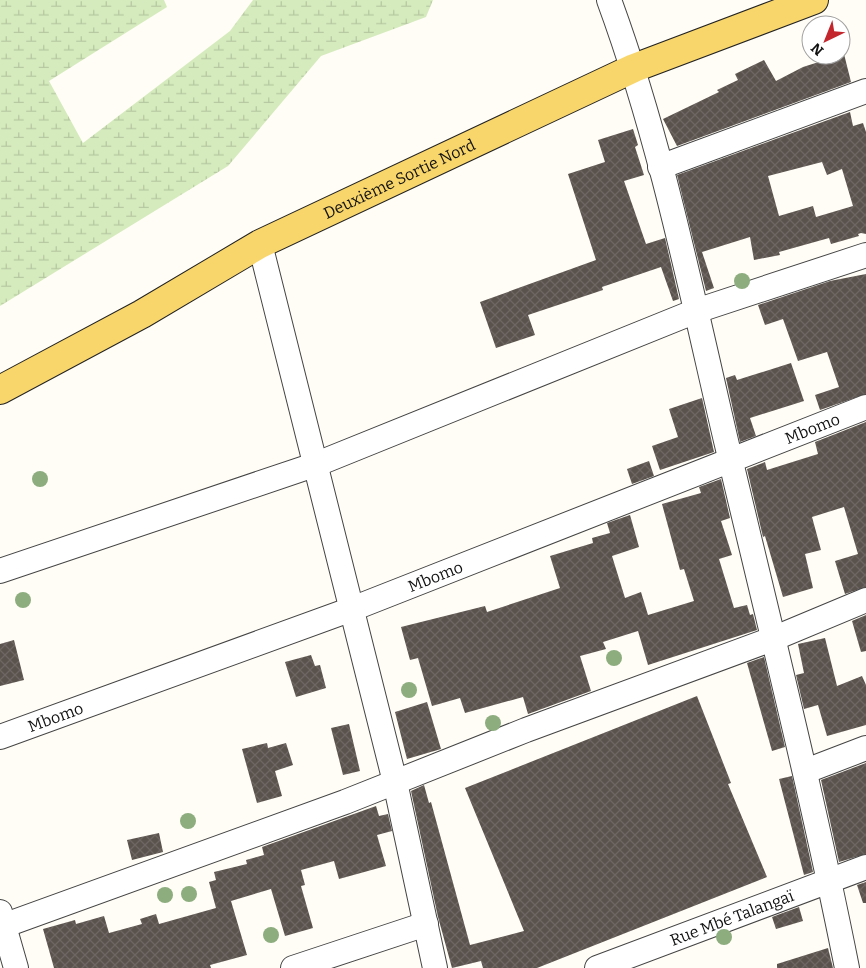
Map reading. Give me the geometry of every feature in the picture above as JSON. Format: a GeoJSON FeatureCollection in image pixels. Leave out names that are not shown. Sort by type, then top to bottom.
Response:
{"type":"FeatureCollection","features":[{"type":"Feature","properties":{"kind":"main road","name":"Deuxième Sortie Nord"},"geometry":{"type":"LineString","coordinates":[[0,390],[142,314],[260,244],[634,68],[814,0]]}},
{"type":"Feature","properties":{"kind":"street"},"geometry":{"type":"LineString","coordinates":[[609,0],[634,68],[696,311],[806,771],[847,968]]}},
{"type":"Feature","properties":{"kind":"street"},"geometry":{"type":"LineString","coordinates":[[660,167],[866,91]]}},
{"type":"Feature","properties":{"kind":"street"},"geometry":{"type":"LineString","coordinates":[[260,244],[317,464],[395,782],[435,968]]}},
{"type":"Feature","properties":{"kind":"street"},"geometry":{"type":"LineString","coordinates":[[0,571],[317,464],[696,311],[866,255]]}},
{"type":"Feature","properties":{"kind":"street","name":"Mbomo"},"geometry":{"type":"LineString","coordinates":[[0,737],[352,609],[866,407]]}},
{"type":"Feature","properties":{"kind":"street"},"geometry":{"type":"LineString","coordinates":[[16,968],[1,922],[395,782],[526,730],[775,638],[866,600]]}},
{"type":"Feature","properties":{"kind":"street"},"geometry":{"type":"LineString","coordinates":[[806,771],[866,748]]}},
{"type":"Feature","properties":{"kind":"street","name":"Rue Mbé Talangaï"},"geometry":{"type":"LineString","coordinates":[[597,968],[866,867]]}},
{"type":"Feature","properties":{"kind":"street"},"geometry":{"type":"LineString","coordinates":[[293,968],[426,924]]}},
{"type":"Feature","properties":{"kind":"green space"},"geometry":{"type":"Polygon","coordinates":[[[0,0],[164,0],[167,7],[49,81],[83,143],[230,31],[253,0],[433,0],[426,17],[321,56],[228,166],[0,306],[0,0]]]}},
{"type":"Feature","properties":{"kind":"building"},"geometry":{"type":"Polygon","coordinates":[[[764,60],[776,81],[809,65],[847,65],[851,82],[677,146],[663,119],[719,92],[717,90],[738,80],[735,74],[764,60]]]}},
{"type":"Feature","properties":{"kind":"building"},"geometry":{"type":"Polygon","coordinates":[[[850,112],[853,126],[863,123],[866,132],[866,234],[861,233],[858,234],[859,236],[831,244],[829,238],[779,252],[780,255],[754,260],[750,237],[702,252],[714,288],[706,291],[677,175],[850,112]],[[822,162],[768,176],[779,216],[813,206],[816,217],[853,206],[842,169],[827,175],[822,162]]]}},
{"type":"Feature","properties":{"kind":"building"},"geometry":{"type":"Polygon","coordinates":[[[633,129],[638,145],[635,147],[644,175],[624,181],[646,244],[665,238],[679,299],[673,301],[661,267],[602,287],[603,290],[528,315],[535,335],[496,348],[480,302],[596,260],[568,174],[605,162],[598,140],[633,129]]]}},
{"type":"Feature","properties":{"kind":"building"},"geometry":{"type":"Polygon","coordinates":[[[866,274],[866,394],[820,410],[815,395],[839,387],[827,352],[798,361],[783,319],[765,325],[758,305],[830,281],[866,274]]]}},
{"type":"Feature","properties":{"kind":"building"},"geometry":{"type":"Polygon","coordinates":[[[791,363],[804,401],[750,418],[756,436],[740,442],[726,378],[735,375],[737,380],[791,363]]]}},
{"type":"Feature","properties":{"kind":"building"},"geometry":{"type":"Polygon","coordinates":[[[702,398],[714,452],[660,470],[652,446],[678,437],[669,409],[702,398]]]}},
{"type":"Feature","properties":{"kind":"building"},"geometry":{"type":"Polygon","coordinates":[[[866,422],[866,587],[845,594],[835,561],[858,554],[844,507],[812,517],[821,550],[805,554],[813,588],[783,597],[765,536],[763,537],[747,469],[765,462],[767,470],[818,454],[815,442],[866,422]]]}},
{"type":"Feature","properties":{"kind":"building"},"geometry":{"type":"Polygon","coordinates":[[[649,461],[654,476],[632,484],[627,469],[649,461]]]}},
{"type":"Feature","properties":{"kind":"building"},"geometry":{"type":"Polygon","coordinates":[[[721,479],[730,518],[721,521],[732,555],[719,559],[734,608],[747,605],[750,615],[753,614],[757,630],[648,665],[638,631],[603,642],[606,649],[580,656],[591,691],[528,714],[523,697],[465,713],[460,698],[432,706],[418,658],[410,660],[401,627],[485,606],[487,612],[560,588],[550,556],[593,543],[592,538],[610,533],[607,523],[630,515],[639,547],[612,556],[625,598],[641,592],[648,615],[694,601],[684,569],[680,570],[662,504],[701,493],[699,487],[721,479]]]}},
{"type":"Feature","properties":{"kind":"building"},"geometry":{"type":"Polygon","coordinates":[[[866,615],[866,651],[861,652],[852,621],[866,615]]]}},
{"type":"Feature","properties":{"kind":"building"},"geometry":{"type":"Polygon","coordinates":[[[825,638],[837,686],[862,676],[866,685],[866,725],[827,736],[818,705],[804,709],[796,675],[804,673],[798,644],[825,638]]]}},
{"type":"Feature","properties":{"kind":"building"},"geometry":{"type":"Polygon","coordinates":[[[14,640],[24,680],[0,686],[0,644],[14,640]]]}},
{"type":"Feature","properties":{"kind":"building"},"geometry":{"type":"Polygon","coordinates":[[[311,655],[315,666],[320,665],[326,688],[296,697],[285,662],[311,655]]]}},
{"type":"Feature","properties":{"kind":"building"},"geometry":{"type":"Polygon","coordinates":[[[764,657],[785,747],[772,751],[747,663],[764,657]]]}},
{"type":"Feature","properties":{"kind":"building"},"geometry":{"type":"Polygon","coordinates":[[[697,696],[731,783],[728,784],[767,877],[537,968],[483,968],[481,961],[452,968],[438,917],[411,791],[424,785],[429,803],[431,802],[470,945],[524,931],[465,788],[697,696]]]}},
{"type":"Feature","properties":{"kind":"building"},"geometry":{"type":"Polygon","coordinates":[[[427,702],[441,749],[407,759],[395,712],[427,702]]]}},
{"type":"Feature","properties":{"kind":"building"},"geometry":{"type":"Polygon","coordinates":[[[349,724],[360,771],[343,775],[331,728],[349,724]]]}},
{"type":"Feature","properties":{"kind":"building"},"geometry":{"type":"Polygon","coordinates":[[[267,743],[268,748],[286,743],[293,765],[275,771],[282,796],[257,803],[242,749],[267,743]]]}},
{"type":"Feature","properties":{"kind":"building"},"geometry":{"type":"Polygon","coordinates":[[[866,763],[866,854],[839,862],[821,780],[866,763]]]}},
{"type":"Feature","properties":{"kind":"building"},"geometry":{"type":"Polygon","coordinates":[[[792,776],[813,872],[804,875],[779,779],[792,776]]]}},
{"type":"Feature","properties":{"kind":"building"},"geometry":{"type":"Polygon","coordinates":[[[376,806],[379,816],[388,814],[392,831],[377,835],[386,866],[339,879],[334,861],[301,870],[305,885],[301,886],[313,928],[285,936],[271,889],[231,901],[247,955],[210,965],[211,968],[54,968],[43,929],[75,920],[76,924],[104,916],[109,933],[142,924],[140,919],[156,914],[159,924],[216,908],[209,882],[216,880],[214,872],[247,864],[246,860],[264,855],[262,847],[376,806]]]}},
{"type":"Feature","properties":{"kind":"building"},"geometry":{"type":"Polygon","coordinates":[[[159,833],[163,852],[132,860],[127,840],[159,833]]]}},
{"type":"Feature","properties":{"kind":"building"},"geometry":{"type":"Polygon","coordinates":[[[866,882],[866,903],[863,903],[857,885],[866,882]]]}},
{"type":"Feature","properties":{"kind":"building"},"geometry":{"type":"Polygon","coordinates":[[[799,907],[803,921],[776,929],[772,917],[799,907]]]}},
{"type":"Feature","properties":{"kind":"building"},"geometry":{"type":"Polygon","coordinates":[[[828,948],[833,968],[777,968],[777,964],[828,948]]]}}]}
